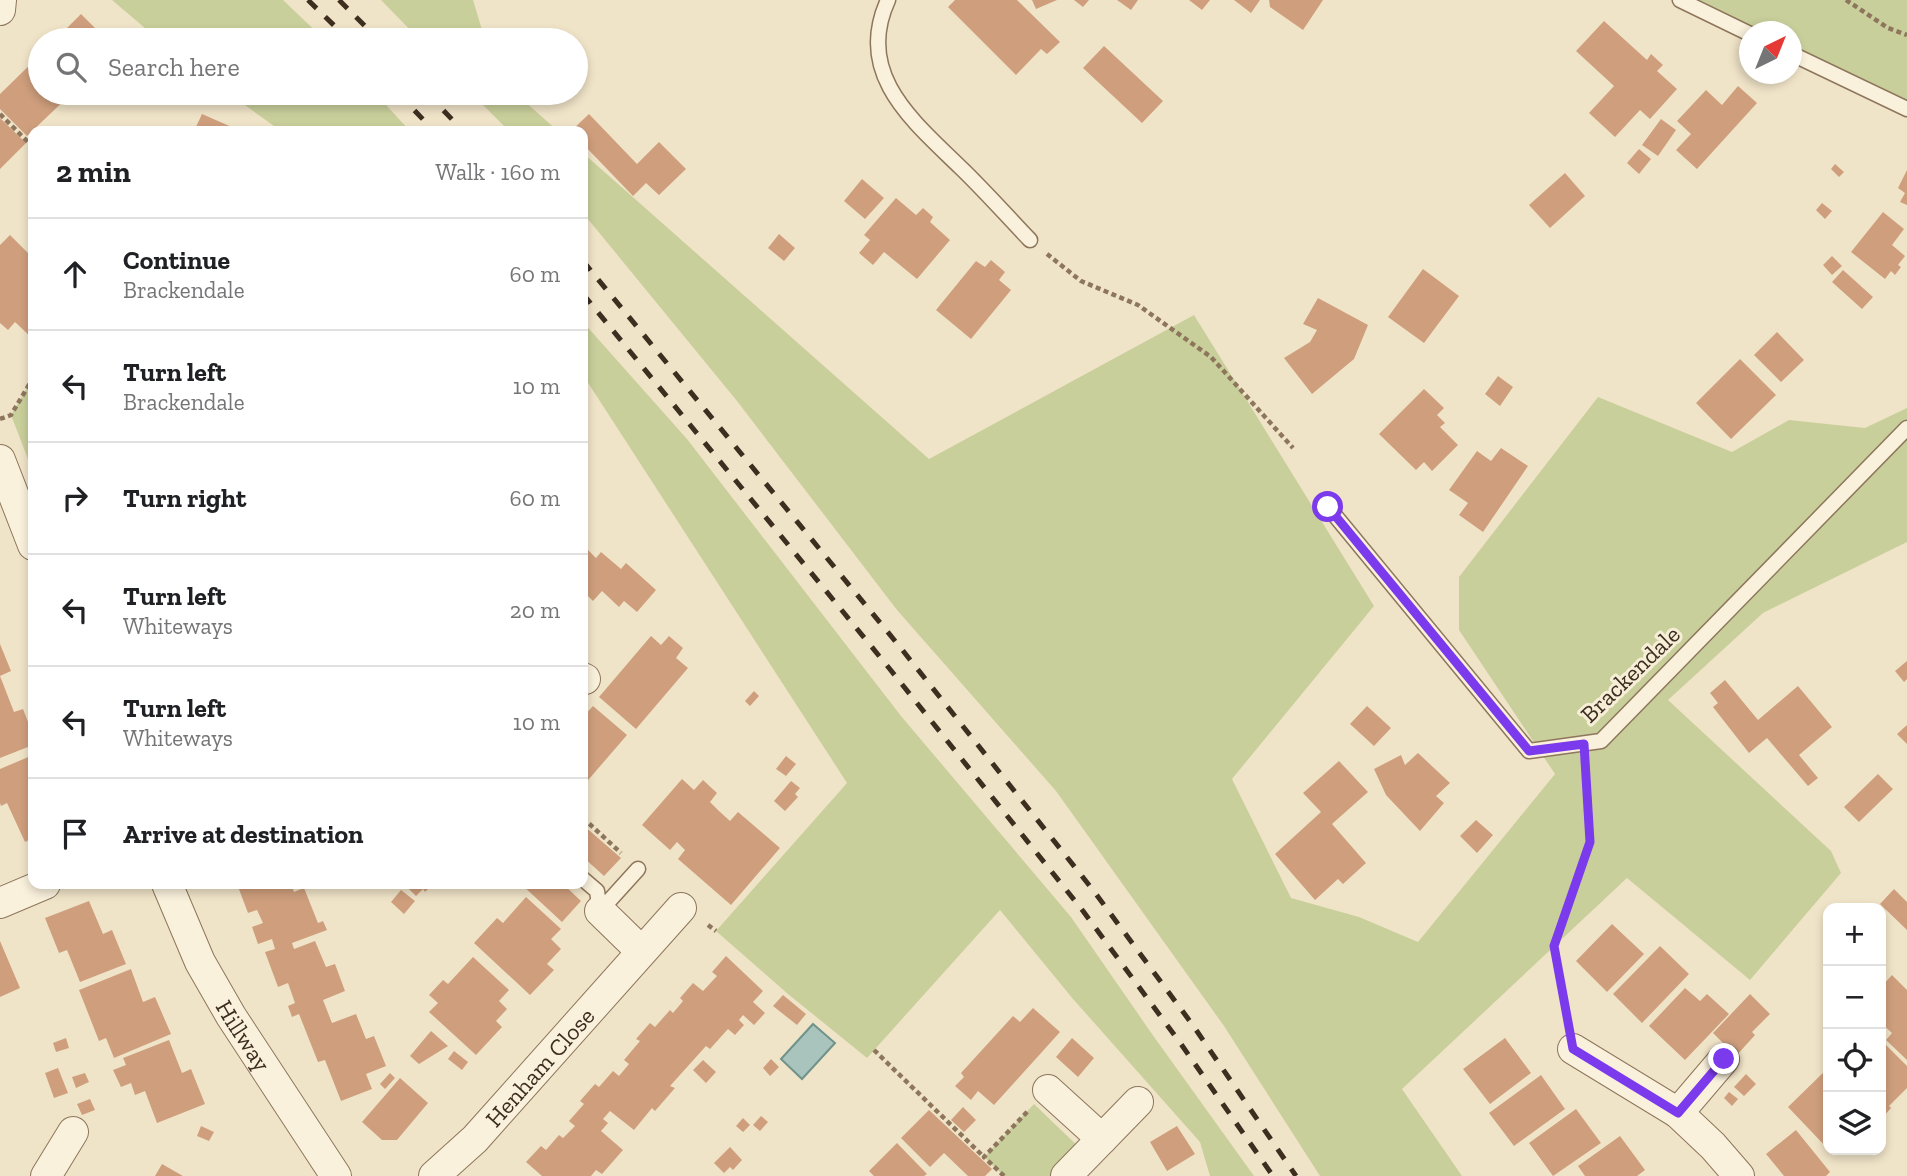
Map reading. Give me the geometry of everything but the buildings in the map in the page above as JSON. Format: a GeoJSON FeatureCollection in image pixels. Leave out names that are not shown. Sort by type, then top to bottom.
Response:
{"type":"FeatureCollection","features":[{"type":"Feature","properties":{"kind":"street"},"geometry":{"type":"LineString","coordinates":[[0,10],[1,0]]}},
{"type":"Feature","properties":{"kind":"street"},"geometry":{"type":"LineString","coordinates":[[0,460],[28,523]]}},
{"type":"Feature","properties":{"kind":"street"},"geometry":{"type":"LineString","coordinates":[[0,903],[34,889]]}},
{"type":"Feature","properties":{"kind":"street","name":"Hillway"},"geometry":{"type":"LineString","coordinates":[[169,889],[200,962],[336,1176]]}},
{"type":"Feature","properties":{"kind":"street","name":"Henham Close"},"geometry":{"type":"LineString","coordinates":[[434,1176],[475,1139],[681,908]]}},
{"type":"Feature","properties":{"kind":"street"},"geometry":{"type":"LineString","coordinates":[[600,911],[642,951]]}},
{"type":"Feature","properties":{"kind":"street"},"geometry":{"type":"LineString","coordinates":[[1573,1049],[1678,1113],[1740,1176]]}},
{"type":"Feature","properties":{"kind":"street"},"geometry":{"type":"LineString","coordinates":[[1678,1113],[1724,1059]]}},
{"type":"Feature","properties":{"kind":"street"},"geometry":{"type":"LineString","coordinates":[[1048,1090],[1102,1139]]}},
{"type":"Feature","properties":{"kind":"street"},"geometry":{"type":"LineString","coordinates":[[1066,1176],[1138,1102]]}},
{"type":"Feature","properties":{"kind":"street"},"geometry":{"type":"LineString","coordinates":[[46,1176],[74,1132]]}},
{"type":"Feature","properties":{"kind":"lane"},"geometry":{"type":"LineString","coordinates":[[888,0],[883,12],[879,41],[882,69],[894,96],[915,124],[1030,240]]}},
{"type":"Feature","properties":{"kind":"lane"},"geometry":{"type":"LineString","coordinates":[[1680,0],[1739,29]]}},
{"type":"Feature","properties":{"kind":"lane"},"geometry":{"type":"LineString","coordinates":[[1802,59],[1907,109]]}},
{"type":"Feature","properties":{"kind":"lane","name":"Brackendale"},"geometry":{"type":"LineString","coordinates":[[1328,507],[1529,751],[1584,744],[1601,741],[1907,428]]}},
{"type":"Feature","properties":{"kind":"lane"},"geometry":{"type":"LineString","coordinates":[[600,911],[638,869]]}},
{"type":"Feature","properties":{"kind":"lane"},"geometry":{"type":"LineString","coordinates":[[588,883],[597,891],[600,911]]}},
{"type":"Feature","properties":{"kind":"path"},"geometry":{"type":"LineString","coordinates":[[1846,0],[1888,28],[1907,35]]}},
{"type":"Feature","properties":{"kind":"path"},"geometry":{"type":"LineString","coordinates":[[0,114],[28,142]]}},
{"type":"Feature","properties":{"kind":"path"},"geometry":{"type":"LineString","coordinates":[[1030,240],[1081,281],[1138,305],[1211,357],[1293,448]]}},
{"type":"Feature","properties":{"kind":"path"},"geometry":{"type":"LineString","coordinates":[[0,419],[11,415],[28,386]]}},
{"type":"Feature","properties":{"kind":"path"},"geometry":{"type":"LineString","coordinates":[[1573,1049],[1554,946],[1590,842],[1584,744]]}},
{"type":"Feature","properties":{"kind":"path"},"geometry":{"type":"LineString","coordinates":[[588,823],[638,869]]}},
{"type":"Feature","properties":{"kind":"path"},"geometry":{"type":"LineString","coordinates":[[874,1050],[1004,1176]]}},
{"type":"Feature","properties":{"kind":"path"},"geometry":{"type":"LineString","coordinates":[[984,1157],[1048,1090]]}},
{"type":"Feature","properties":{"kind":"green space"},"geometry":{"type":"Polygon","coordinates":[[[112,0],[283,0],[312,28],[145,28],[112,0]]]}},
{"type":"Feature","properties":{"kind":"green space"},"geometry":{"type":"Polygon","coordinates":[[[381,0],[473,0],[481,28],[408,28],[381,0]]]}},
{"type":"Feature","properties":{"kind":"green space"},"geometry":{"type":"Polygon","coordinates":[[[1682,0],[1907,0],[1907,102],[1802,56],[1802,21],[1739,21],[1739,27],[1682,0]]]}},
{"type":"Feature","properties":{"kind":"green space"},"geometry":{"type":"Polygon","coordinates":[[[245,105],[386,105],[405,126],[274,126],[245,105]]]}},
{"type":"Feature","properties":{"kind":"green space"},"geometry":{"type":"Polygon","coordinates":[[[483,105],[529,105],[552,126],[504,126],[483,105]]]}},
{"type":"Feature","properties":{"kind":"green space"},"geometry":{"type":"Polygon","coordinates":[[[588,157],[929,459],[1194,315],[1374,606],[1232,779],[1291,898],[1359,917],[1418,942],[1555,774],[1459,630],[1459,577],[1598,397],[1732,452],[1789,420],[1865,428],[1907,408],[1907,542],[1763,613],[1668,700],[1831,851],[1841,873],[1750,980],[1627,878],[1402,1089],[1462,1176],[1320,1176],[1224,1026],[1056,791],[897,610],[737,401],[588,219],[588,157]]]}},
{"type":"Feature","properties":{"kind":"green space"},"geometry":{"type":"Polygon","coordinates":[[[588,328],[687,439],[901,716],[1071,917],[1254,1176],[1210,1176],[1200,1142],[1073,999],[1000,910],[867,1058],[716,931],[847,783],[588,383],[588,328]]]}},
{"type":"Feature","properties":{"kind":"green space"},"geometry":{"type":"Polygon","coordinates":[[[28,386],[28,459],[11,415],[28,386]]]}},
{"type":"Feature","properties":{"kind":"green space"},"geometry":{"type":"Polygon","coordinates":[[[1034,1104],[1087,1155],[1066,1176],[1004,1176],[984,1157],[1034,1104]]]}},
{"type":"Feature","properties":{"kind":"water"},"geometry":{"type":"Polygon","coordinates":[[[813,1024],[835,1043],[802,1079],[781,1059],[813,1024]]]}},
{"type":"Feature","properties":{"kind":"railway"},"geometry":{"type":"LineString","coordinates":[[308,0],[337,28]]}},
{"type":"Feature","properties":{"kind":"railway"},"geometry":{"type":"LineString","coordinates":[[339,0],[367,28]]}},
{"type":"Feature","properties":{"kind":"railway"},"geometry":{"type":"LineString","coordinates":[[409,105],[429,126]]}},
{"type":"Feature","properties":{"kind":"railway"},"geometry":{"type":"LineString","coordinates":[[438,105],[458,126]]}},
{"type":"Feature","properties":{"kind":"railway"},"geometry":{"type":"LineString","coordinates":[[588,267],[900,647],[1093,890],[1192,1024],[1296,1176]]}},
{"type":"Feature","properties":{"kind":"railway"},"geometry":{"type":"LineString","coordinates":[[588,300],[889,668],[1083,911],[1181,1044],[1273,1176]]}},
{"type":"Feature","properties":{"kind":"route"},"geometry":{"type":"LineString","coordinates":[[1328,507],[1529,751],[1584,744],[1590,842],[1554,946],[1573,1049],[1678,1113],[1724,1059]]}}]}
